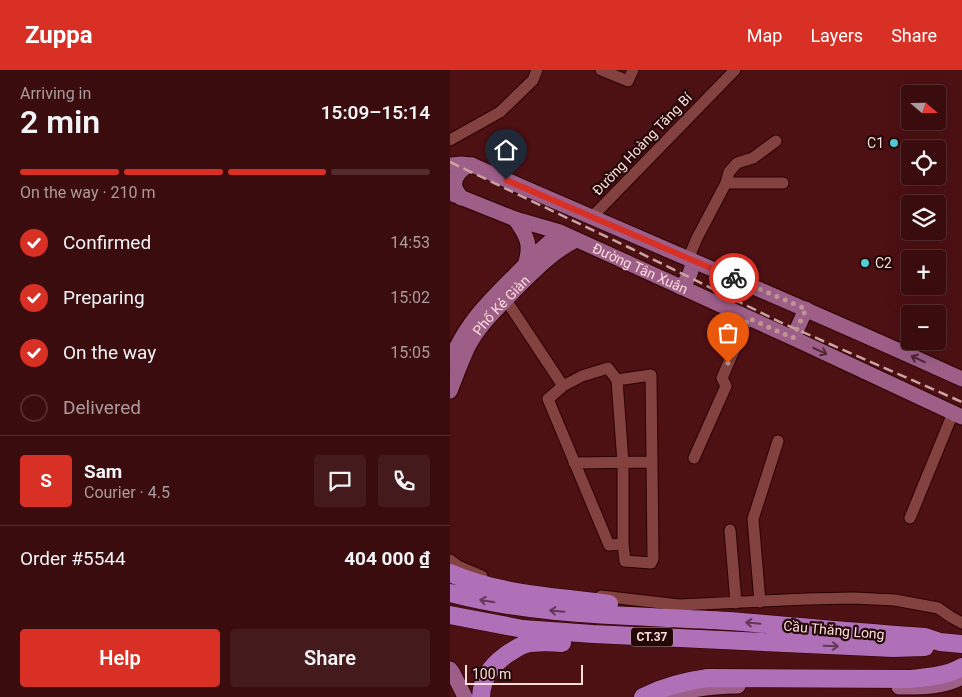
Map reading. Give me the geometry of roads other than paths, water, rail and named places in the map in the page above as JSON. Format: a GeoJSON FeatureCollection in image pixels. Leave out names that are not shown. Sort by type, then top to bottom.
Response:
{"type":"FeatureCollection","features":[{"type":"Feature","properties":{"kind":"highway"},"geometry":{"type":"LineString","coordinates":[[450,573],[486,586],[524,594],[596,602],[728,621]]}},
{"type":"Feature","properties":{"kind":"highway","name":"CT.37"},"geometry":{"type":"LineString","coordinates":[[450,593],[525,608],[641,617],[728,621]]}},
{"type":"Feature","properties":{"kind":"highway","name":"CT.37"},"geometry":{"type":"LineString","coordinates":[[450,615],[523,629],[782,644]]}},
{"type":"Feature","properties":{"kind":"highway","name":"Cầu Thăng Long"},"geometry":{"type":"LineString","coordinates":[[728,621],[925,637],[940,642],[962,644]]}},
{"type":"Feature","properties":{"kind":"highway"},"geometry":{"type":"LineString","coordinates":[[450,626],[556,643]]}},
{"type":"Feature","properties":{"kind":"highway"},"geometry":{"type":"LineString","coordinates":[[481,697],[484,679],[490,669],[512,650],[525,644],[537,642],[727,647],[782,644]]}},
{"type":"Feature","properties":{"kind":"highway","name":"Cầu Thăng Long"},"geometry":{"type":"LineString","coordinates":[[782,644],[893,648],[924,647],[940,642]]}},
{"type":"Feature","properties":{"kind":"highway"},"geometry":{"type":"LineString","coordinates":[[642,697],[667,687],[708,678],[912,679],[947,674],[962,667]]}},
{"type":"Feature","properties":{"kind":"main road","name":"Đường Tân Xuân"},"geometry":{"type":"LineString","coordinates":[[450,165],[472,165],[882,342],[962,379]]}},
{"type":"Feature","properties":{"kind":"main road"},"geometry":{"type":"LineString","coordinates":[[456,196],[456,178],[463,169],[472,165]]}},
{"type":"Feature","properties":{"kind":"main road","name":"Đường Tân Xuân"},"geometry":{"type":"LineString","coordinates":[[456,196],[515,219],[561,233],[958,415]]}},
{"type":"Feature","properties":{"kind":"main road"},"geometry":{"type":"LineString","coordinates":[[515,219],[528,242],[529,254],[525,265]]}},
{"type":"Feature","properties":{"kind":"main road","name":"Phố Kẻ Giàn"},"geometry":{"type":"LineString","coordinates":[[451,357],[479,312],[525,265],[561,233]]}},
{"type":"Feature","properties":{"kind":"main road","name":"Phố Kẻ Giàn"},"geometry":{"type":"LineString","coordinates":[[452,383],[469,345],[497,308],[549,258],[576,240]]}},
{"type":"Feature","properties":{"kind":"main road"},"geometry":{"type":"LineString","coordinates":[[680,287],[690,274],[692,268],[690,260]]}},
{"type":"Feature","properties":{"kind":"main road"},"geometry":{"type":"LineString","coordinates":[[793,338],[806,309]]}},
{"type":"Feature","properties":{"kind":"main road"},"geometry":{"type":"LineString","coordinates":[[450,669],[465,697]]}},
{"type":"Feature","properties":{"kind":"main road"},"geometry":{"type":"LineString","coordinates":[[666,697],[700,688],[724,686],[923,687],[948,683],[962,677]]}},
{"type":"Feature","properties":{"kind":"street"},"geometry":{"type":"LineString","coordinates":[[450,140],[500,112],[533,80],[537,70]]}},
{"type":"Feature","properties":{"kind":"street"},"geometry":{"type":"LineString","coordinates":[[601,70],[628,81],[633,70]]}},
{"type":"Feature","properties":{"kind":"street","name":"Đường Hoàng Tăng Bí"},"geometry":{"type":"LineString","coordinates":[[591,218],[735,70]]}},
{"type":"Feature","properties":{"kind":"street"},"geometry":{"type":"LineString","coordinates":[[690,260],[700,232],[726,183],[729,172],[737,164],[753,158],[776,141]]}},
{"type":"Feature","properties":{"kind":"street"},"geometry":{"type":"LineString","coordinates":[[726,183],[783,183]]}},
{"type":"Feature","properties":{"kind":"street"},"geometry":{"type":"LineString","coordinates":[[506,300],[563,386]]}},
{"type":"Feature","properties":{"kind":"street"},"geometry":{"type":"LineString","coordinates":[[694,458],[726,386],[722,378],[748,318]]}},
{"type":"Feature","properties":{"kind":"street"},"geometry":{"type":"LineString","coordinates":[[617,380],[651,375],[653,559],[651,563],[626,561],[623,544],[623,463],[617,380],[608,368],[582,376],[563,386],[548,399],[609,544],[623,544]]}},
{"type":"Feature","properties":{"kind":"street"},"geometry":{"type":"LineString","coordinates":[[910,518],[958,415]]}},
{"type":"Feature","properties":{"kind":"street"},"geometry":{"type":"LineString","coordinates":[[760,602],[753,518],[778,441]]}},
{"type":"Feature","properties":{"kind":"street"},"geometry":{"type":"LineString","coordinates":[[574,463],[652,462]]}},
{"type":"Feature","properties":{"kind":"street"},"geometry":{"type":"LineString","coordinates":[[730,530],[736,603]]}},
{"type":"Feature","properties":{"kind":"street"},"geometry":{"type":"LineString","coordinates":[[450,560],[476,574],[496,580],[526,586],[649,602],[679,605],[854,598],[895,600],[938,608],[962,622]]}},
{"type":"Feature","properties":{"kind":"railway"},"geometry":{"type":"LineString","coordinates":[[450,162],[782,323],[962,402]]}},
{"type":"Feature","properties":{"kind":"place","name":"C1"},"geometry":{"type":"Point","coordinates":[894,143]}},
{"type":"Feature","properties":{"kind":"place","name":"C2"},"geometry":{"type":"Point","coordinates":[865,263]}}]}
